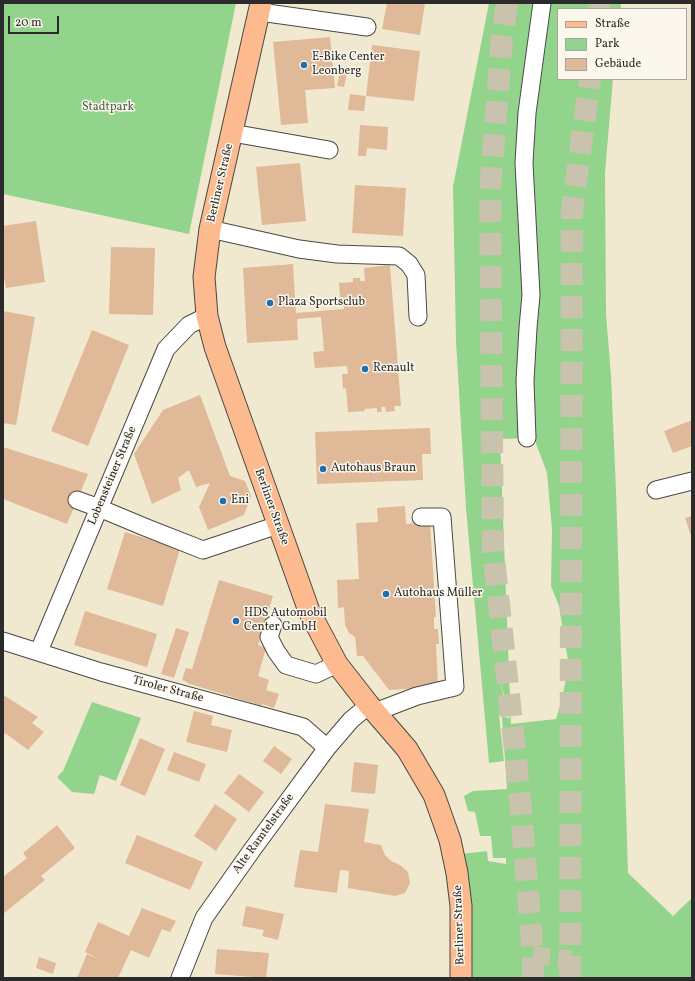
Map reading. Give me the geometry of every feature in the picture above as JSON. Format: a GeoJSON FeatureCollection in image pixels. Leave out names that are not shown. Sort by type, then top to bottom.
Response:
{"type":"FeatureCollection","features":[{"type":"Feature","properties":{"kind":"main road","name":"Berliner Straße"},"geometry":{"type":"LineString","coordinates":[[260,8],[210,229],[204,277],[207,316],[215,347],[309,611],[337,664],[407,749],[434,795],[450,840],[457,873],[461,906],[461,978]]}},
{"type":"Feature","properties":{"kind":"street"},"geometry":{"type":"LineString","coordinates":[[527,438],[525,381],[528,328],[532,295],[524,163],[528,105],[542,3]]}},
{"type":"Feature","properties":{"kind":"street"},"geometry":{"type":"LineString","coordinates":[[260,8],[367,28]]}},
{"type":"Feature","properties":{"kind":"street"},"geometry":{"type":"LineString","coordinates":[[232,133],[329,150]]}},
{"type":"Feature","properties":{"kind":"street"},"geometry":{"type":"LineString","coordinates":[[210,229],[299,249],[336,254],[399,256],[409,264],[416,276],[418,317]]}},
{"type":"Feature","properties":{"kind":"street","name":"Lobensteiner Straße"},"geometry":{"type":"LineString","coordinates":[[39,651],[166,349],[189,325],[207,316]]}},
{"type":"Feature","properties":{"kind":"street"},"geometry":{"type":"LineString","coordinates":[[656,490],[692,481]]}},
{"type":"Feature","properties":{"kind":"street"},"geometry":{"type":"LineString","coordinates":[[77,500],[203,550],[278,525]]}},
{"type":"Feature","properties":{"kind":"street","name":"Alte Ramtelstraße"},"geometry":{"type":"LineString","coordinates":[[180,978],[204,918],[327,748],[351,720],[372,708],[455,688],[442,517],[421,517]]}},
{"type":"Feature","properties":{"kind":"street"},"geometry":{"type":"LineString","coordinates":[[273,625],[269,637],[276,651],[286,665],[316,674],[337,664]]}},
{"type":"Feature","properties":{"kind":"street","name":"Tiroler Straße"},"geometry":{"type":"LineString","coordinates":[[3,641],[39,651],[101,672],[303,726],[327,748]]}},
{"type":"Feature","properties":{"kind":"green space","name":"Stadtpark"},"geometry":{"type":"Polygon","coordinates":[[[3,3],[236,3],[189,234],[3,194],[3,3]]]}},
{"type":"Feature","properties":{"kind":"green space"},"geometry":{"type":"Polygon","coordinates":[[[489,3],[621,3],[621,8],[557,8],[557,80],[613,80],[605,173],[606,314],[611,376],[616,490],[628,873],[673,916],[692,898],[692,978],[470,978],[462,854],[487,851],[488,861],[506,864],[506,858],[493,858],[491,836],[480,836],[475,812],[468,811],[464,796],[473,791],[507,789],[502,717],[510,718],[510,714],[499,679],[509,716],[499,715],[504,761],[489,763],[466,508],[456,342],[453,187],[489,3]],[[534,438],[500,439],[511,724],[556,719],[569,667],[559,606],[551,586],[552,529],[547,473],[534,438]]]}},
{"type":"Feature","properties":{"kind":"green space"},"geometry":{"type":"Polygon","coordinates":[[[92,702],[141,718],[116,781],[100,775],[94,794],[72,792],[57,777],[63,771],[92,702]]]}},
{"type":"Feature","properties":{"kind":"building"},"geometry":{"type":"Polygon","coordinates":[[[387,3],[425,3],[420,35],[382,29],[387,3]]]}},
{"type":"Feature","properties":{"kind":"building","name":"E-Bike Center Leonberg"},"geometry":{"type":"Polygon","coordinates":[[[330,37],[335,88],[305,90],[308,123],[281,125],[273,42],[330,37]]]}},
{"type":"Feature","properties":{"kind":"building"},"geometry":{"type":"Polygon","coordinates":[[[372,45],[420,51],[414,101],[366,96],[372,45]]]}},
{"type":"Feature","properties":{"kind":"building"},"geometry":{"type":"Polygon","coordinates":[[[340,72],[347,73],[344,87],[337,86],[340,72]]]}},
{"type":"Feature","properties":{"kind":"building"},"geometry":{"type":"Polygon","coordinates":[[[350,94],[366,96],[364,111],[348,110],[350,94]]]}},
{"type":"Feature","properties":{"kind":"building"},"geometry":{"type":"Polygon","coordinates":[[[360,125],[388,127],[387,150],[367,148],[366,156],[358,156],[360,125]]]}},
{"type":"Feature","properties":{"kind":"building"},"geometry":{"type":"Polygon","coordinates":[[[300,163],[306,221],[262,225],[256,167],[300,163]]]}},
{"type":"Feature","properties":{"kind":"building"},"geometry":{"type":"Polygon","coordinates":[[[355,185],[406,188],[403,236],[352,233],[355,185]]]}},
{"type":"Feature","properties":{"kind":"building"},"geometry":{"type":"Polygon","coordinates":[[[36,221],[45,282],[6,288],[3,272],[3,226],[36,221]]]}},
{"type":"Feature","properties":{"kind":"building"},"geometry":{"type":"Polygon","coordinates":[[[111,247],[155,248],[153,315],[109,314],[111,247]]]}},
{"type":"Feature","properties":{"kind":"building"},"geometry":{"type":"Polygon","coordinates":[[[293,264],[296,313],[344,309],[343,297],[340,297],[339,283],[353,282],[353,278],[360,278],[360,281],[365,281],[364,268],[390,265],[401,406],[394,406],[395,411],[386,412],[385,407],[381,407],[382,412],[377,412],[377,408],[364,409],[365,411],[348,412],[346,388],[343,389],[342,374],[348,374],[347,366],[315,368],[313,352],[324,351],[321,317],[297,319],[298,340],[247,343],[243,268],[293,264]]]}},
{"type":"Feature","properties":{"kind":"building"},"geometry":{"type":"Polygon","coordinates":[[[3,311],[35,317],[16,425],[3,423],[3,311]]]}},
{"type":"Feature","properties":{"kind":"building"},"geometry":{"type":"Polygon","coordinates":[[[92,330],[129,345],[88,446],[51,431],[92,330]]]}},
{"type":"Feature","properties":{"kind":"building"},"geometry":{"type":"Polygon","coordinates":[[[200,395],[230,476],[245,481],[251,496],[244,515],[208,530],[199,507],[210,483],[196,487],[189,470],[178,478],[181,490],[152,504],[134,454],[163,410],[200,395]]]}},
{"type":"Feature","properties":{"kind":"building"},"geometry":{"type":"Polygon","coordinates":[[[692,420],[692,446],[673,453],[664,431],[692,420]]]}},
{"type":"Feature","properties":{"kind":"building"},"geometry":{"type":"Polygon","coordinates":[[[430,428],[431,454],[422,454],[423,480],[317,484],[315,432],[430,428]]]}},
{"type":"Feature","properties":{"kind":"building"},"geometry":{"type":"Polygon","coordinates":[[[3,447],[88,474],[67,524],[3,499],[3,447]]]}},
{"type":"Feature","properties":{"kind":"building","name":"Autohaus Müller"},"geometry":{"type":"Polygon","coordinates":[[[405,506],[406,524],[430,522],[436,617],[434,617],[434,629],[438,629],[439,644],[436,644],[438,687],[389,690],[363,656],[357,656],[355,637],[349,633],[345,625],[344,607],[338,608],[337,580],[359,579],[356,523],[378,522],[377,508],[405,506]]]}},
{"type":"Feature","properties":{"kind":"building"},"geometry":{"type":"Polygon","coordinates":[[[692,516],[692,539],[685,518],[692,516]]]}},
{"type":"Feature","properties":{"kind":"building"},"geometry":{"type":"Polygon","coordinates":[[[125,532],[180,549],[163,606],[107,589],[125,532]]]}},
{"type":"Feature","properties":{"kind":"building","name":"HDS Automobil Center GmbH"},"geometry":{"type":"Polygon","coordinates":[[[219,580],[273,596],[258,645],[266,648],[258,676],[269,680],[266,690],[279,694],[274,708],[262,704],[262,706],[187,683],[182,680],[186,668],[192,669],[219,580]]]}},
{"type":"Feature","properties":{"kind":"building"},"geometry":{"type":"Polygon","coordinates":[[[85,611],[157,634],[147,667],[74,645],[85,611]]]}},
{"type":"Feature","properties":{"kind":"building"},"geometry":{"type":"Polygon","coordinates":[[[176,628],[189,632],[174,678],[161,674],[176,628]]]}},
{"type":"Feature","properties":{"kind":"building"},"geometry":{"type":"Polygon","coordinates":[[[5,696],[38,717],[32,723],[44,732],[28,750],[5,733],[3,735],[3,697],[5,696]]]}},
{"type":"Feature","properties":{"kind":"building"},"geometry":{"type":"Polygon","coordinates":[[[194,711],[213,716],[211,725],[232,730],[227,752],[186,742],[194,711]]]}},
{"type":"Feature","properties":{"kind":"building"},"geometry":{"type":"Polygon","coordinates":[[[140,738],[165,749],[145,796],[120,785],[140,738]]]}},
{"type":"Feature","properties":{"kind":"building"},"geometry":{"type":"Polygon","coordinates":[[[274,746],[292,759],[281,774],[263,761],[274,746]]]}},
{"type":"Feature","properties":{"kind":"building"},"geometry":{"type":"Polygon","coordinates":[[[174,752],[206,764],[199,782],[167,770],[174,752]]]}},
{"type":"Feature","properties":{"kind":"building"},"geometry":{"type":"Polygon","coordinates":[[[354,762],[378,765],[375,794],[351,792],[354,762]]]}},
{"type":"Feature","properties":{"kind":"building"},"geometry":{"type":"Polygon","coordinates":[[[239,774],[264,792],[249,812],[224,793],[239,774]]]}},
{"type":"Feature","properties":{"kind":"building"},"geometry":{"type":"Polygon","coordinates":[[[215,804],[237,819],[216,851],[194,836],[215,804]]]}},
{"type":"Feature","properties":{"kind":"building"},"geometry":{"type":"Polygon","coordinates":[[[325,804],[369,809],[364,842],[381,845],[385,855],[391,861],[400,865],[408,872],[410,883],[405,893],[395,896],[348,888],[349,871],[340,870],[337,893],[294,887],[300,850],[318,852],[325,804]]]}},
{"type":"Feature","properties":{"kind":"building"},"geometry":{"type":"Polygon","coordinates":[[[57,825],[75,848],[41,876],[45,880],[3,914],[3,877],[27,858],[23,853],[57,825]]]}},
{"type":"Feature","properties":{"kind":"building"},"geometry":{"type":"Polygon","coordinates":[[[137,835],[203,862],[190,890],[125,863],[137,835]]]}},
{"type":"Feature","properties":{"kind":"building"},"geometry":{"type":"Polygon","coordinates":[[[246,906],[284,914],[278,940],[262,936],[264,930],[242,926],[246,906]]]}},
{"type":"Feature","properties":{"kind":"building"},"geometry":{"type":"Polygon","coordinates":[[[142,908],[176,921],[170,932],[162,929],[149,958],[131,950],[118,978],[77,978],[87,954],[101,960],[85,952],[98,922],[129,936],[142,908]]]}},
{"type":"Feature","properties":{"kind":"building"},"geometry":{"type":"Polygon","coordinates":[[[217,949],[269,953],[266,978],[215,974],[217,949]]]}},
{"type":"Feature","properties":{"kind":"building"},"geometry":{"type":"Polygon","coordinates":[[[39,957],[56,963],[53,974],[36,968],[39,957]]]}},
{"type":"Feature","properties":{"kind":"tunnel"},"geometry":{"type":"LineString","coordinates":[[507,3],[502,37],[490,191],[493,549],[519,788],[533,955],[533,978]]}},
{"type":"Feature","properties":{"kind":"tunnel"},"geometry":{"type":"LineString","coordinates":[[599,8],[600,3]]}},
{"type":"Feature","properties":{"kind":"tunnel"},"geometry":{"type":"LineString","coordinates":[[570,978],[572,211],[590,80]]}},
{"type":"Feature","properties":{"kind":"tunnel"},"geometry":{"type":"LineString","coordinates":[[533,955],[571,959]]}},
{"type":"Feature","properties":{"kind":"place","name":"E-Bike Center Leonberg"},"geometry":{"type":"Point","coordinates":[304,65]}},
{"type":"Feature","properties":{"kind":"place","name":"Plaza Sportsclub"},"geometry":{"type":"Point","coordinates":[270,303]}},
{"type":"Feature","properties":{"kind":"place","name":"Renault"},"geometry":{"type":"Point","coordinates":[365,369]}},
{"type":"Feature","properties":{"kind":"place","name":"Autohaus Braun"},"geometry":{"type":"Point","coordinates":[323,469]}},
{"type":"Feature","properties":{"kind":"place","name":"Eni"},"geometry":{"type":"Point","coordinates":[223,501]}},
{"type":"Feature","properties":{"kind":"place","name":"Autohaus Müller"},"geometry":{"type":"Point","coordinates":[386,594]}},
{"type":"Feature","properties":{"kind":"place","name":"HDS Automobil Center GmbH"},"geometry":{"type":"Point","coordinates":[236,621]}}]}
